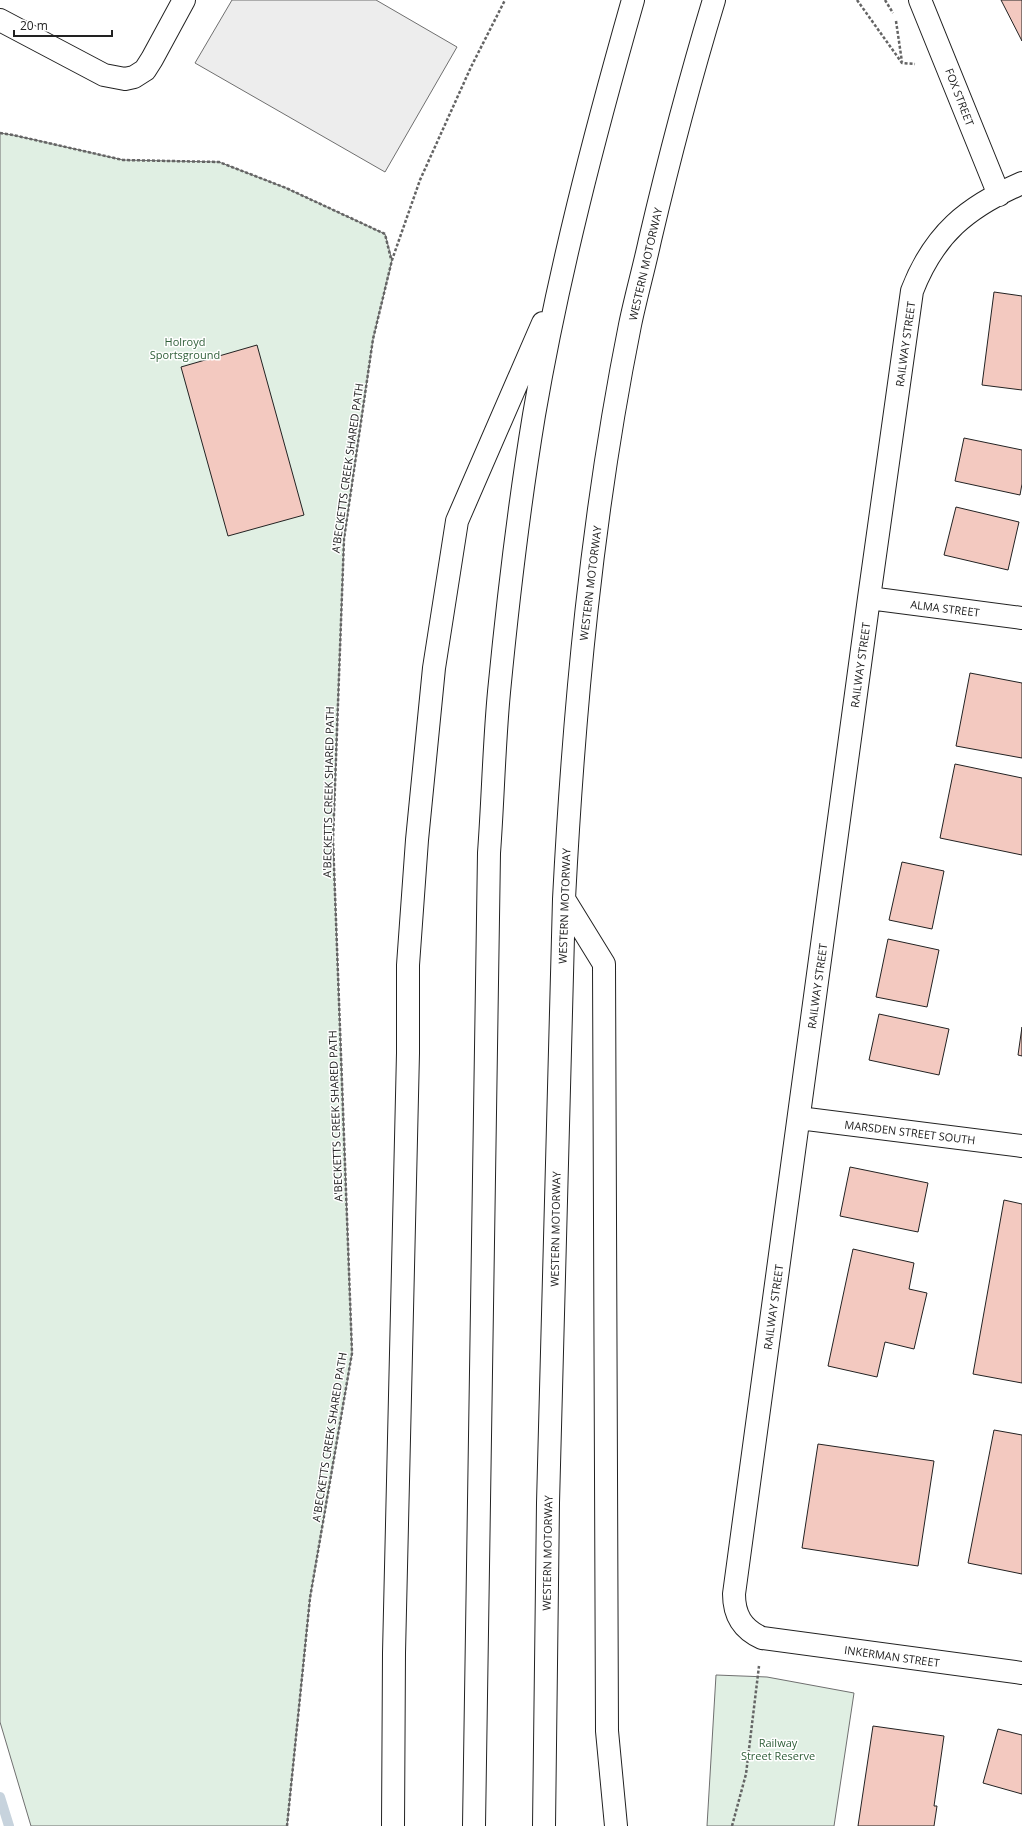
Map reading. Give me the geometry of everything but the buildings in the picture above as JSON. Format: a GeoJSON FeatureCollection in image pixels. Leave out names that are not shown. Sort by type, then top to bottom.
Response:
{"type":"FeatureCollection","features":[{"type":"Feature","properties":{"kind":"main road"},"geometry":{"type":"LineString","coordinates":[[0,20],[104,75],[125,79],[134,77],[145,70],[184,0]]}},
{"type":"Feature","properties":{"kind":"main road"},"geometry":{"type":"LineString","coordinates":[[474,1826],[489,852],[499,693],[534,415],[558,287],[601,112],[633,0]]}},
{"type":"Feature","properties":{"kind":"main road","name":"WESTERN MOTORWAY"},"geometry":{"type":"LineString","coordinates":[[544,1826],[548,1504],[564,899],[569,800],[581,658],[592,558],[605,467],[630,324],[668,166],[714,0]]}},
{"type":"Feature","properties":{"kind":"main road","name":"FOX STREET"},"geometry":{"type":"LineString","coordinates":[[920,0],[948,65],[999,195]]}},
{"type":"Feature","properties":{"kind":"main road","name":"RAILWAY STREET"},"geometry":{"type":"LineString","coordinates":[[762,1638],[754,1634],[739,1619],[734,1608],[734,1594],[868,598],[912,291],[921,267],[950,228],[966,214],[1022,183]]}},
{"type":"Feature","properties":{"kind":"main road"},"geometry":{"type":"LineString","coordinates":[[393,1826],[394,1645],[408,1054],[408,966],[417,840],[434,668],[457,521],[558,287]]}},
{"type":"Feature","properties":{"kind":"main road","name":"ALMA STREET"},"geometry":{"type":"LineString","coordinates":[[868,598],[1022,618]]}},
{"type":"Feature","properties":{"kind":"main road"},"geometry":{"type":"LineString","coordinates":[[564,899],[604,964],[607,1731],[616,1826]]}},
{"type":"Feature","properties":{"kind":"main road","name":"MARSDEN STREET SOUTH"},"geometry":{"type":"LineString","coordinates":[[799,1118],[1022,1146]]}},
{"type":"Feature","properties":{"kind":"main road","name":"INKERMAN STREET"},"geometry":{"type":"LineString","coordinates":[[762,1638],[1022,1673]]}},
{"type":"Feature","properties":{"kind":"path"},"geometry":{"type":"LineString","coordinates":[[392,260],[420,180],[471,67],[505,0]]}},
{"type":"Feature","properties":{"kind":"path"},"geometry":{"type":"LineString","coordinates":[[858,0],[902,64]]}},
{"type":"Feature","properties":{"kind":"path"},"geometry":{"type":"LineString","coordinates":[[885,0],[895,16],[902,64]]}},
{"type":"Feature","properties":{"kind":"path"},"geometry":{"type":"LineString","coordinates":[[902,64],[948,65]]}},
{"type":"Feature","properties":{"kind":"path","name":"A'BECKETTS CREEK SHARED PATH"},"geometry":{"type":"LineString","coordinates":[[0,134],[13,135],[123,160],[219,162],[286,188],[385,234],[392,260],[373,339],[344,539],[343,562],[333,840],[352,1353],[310,1598],[287,1826]]}},
{"type":"Feature","properties":{"kind":"path"},"geometry":{"type":"LineString","coordinates":[[732,1826],[746,1774],[762,1638]]}},
{"type":"Feature","properties":{"kind":"green space","name":"Holroyd Sportsground"},"geometry":{"type":"Polygon","coordinates":[[[0,133],[123,160],[219,162],[286,188],[385,234],[392,260],[373,339],[344,539],[333,840],[352,1353],[310,1598],[287,1826],[31,1826],[0,1722],[0,133]]]}},
{"type":"Feature","properties":{"kind":"green space","name":"Railway Street Reserve"},"geometry":{"type":"Polygon","coordinates":[[[716,1675],[767,1677],[854,1693],[834,1826],[707,1826],[716,1675]]]}},
{"type":"Feature","properties":{"kind":"shaded area"},"geometry":{"type":"Polygon","coordinates":[[[232,0],[376,0],[457,47],[385,172],[195,63],[232,0]]]}},
{"type":"Feature","properties":{"kind":"waterway"},"geometry":{"type":"LineString","coordinates":[[0,1797],[9,1826]]}}]}
